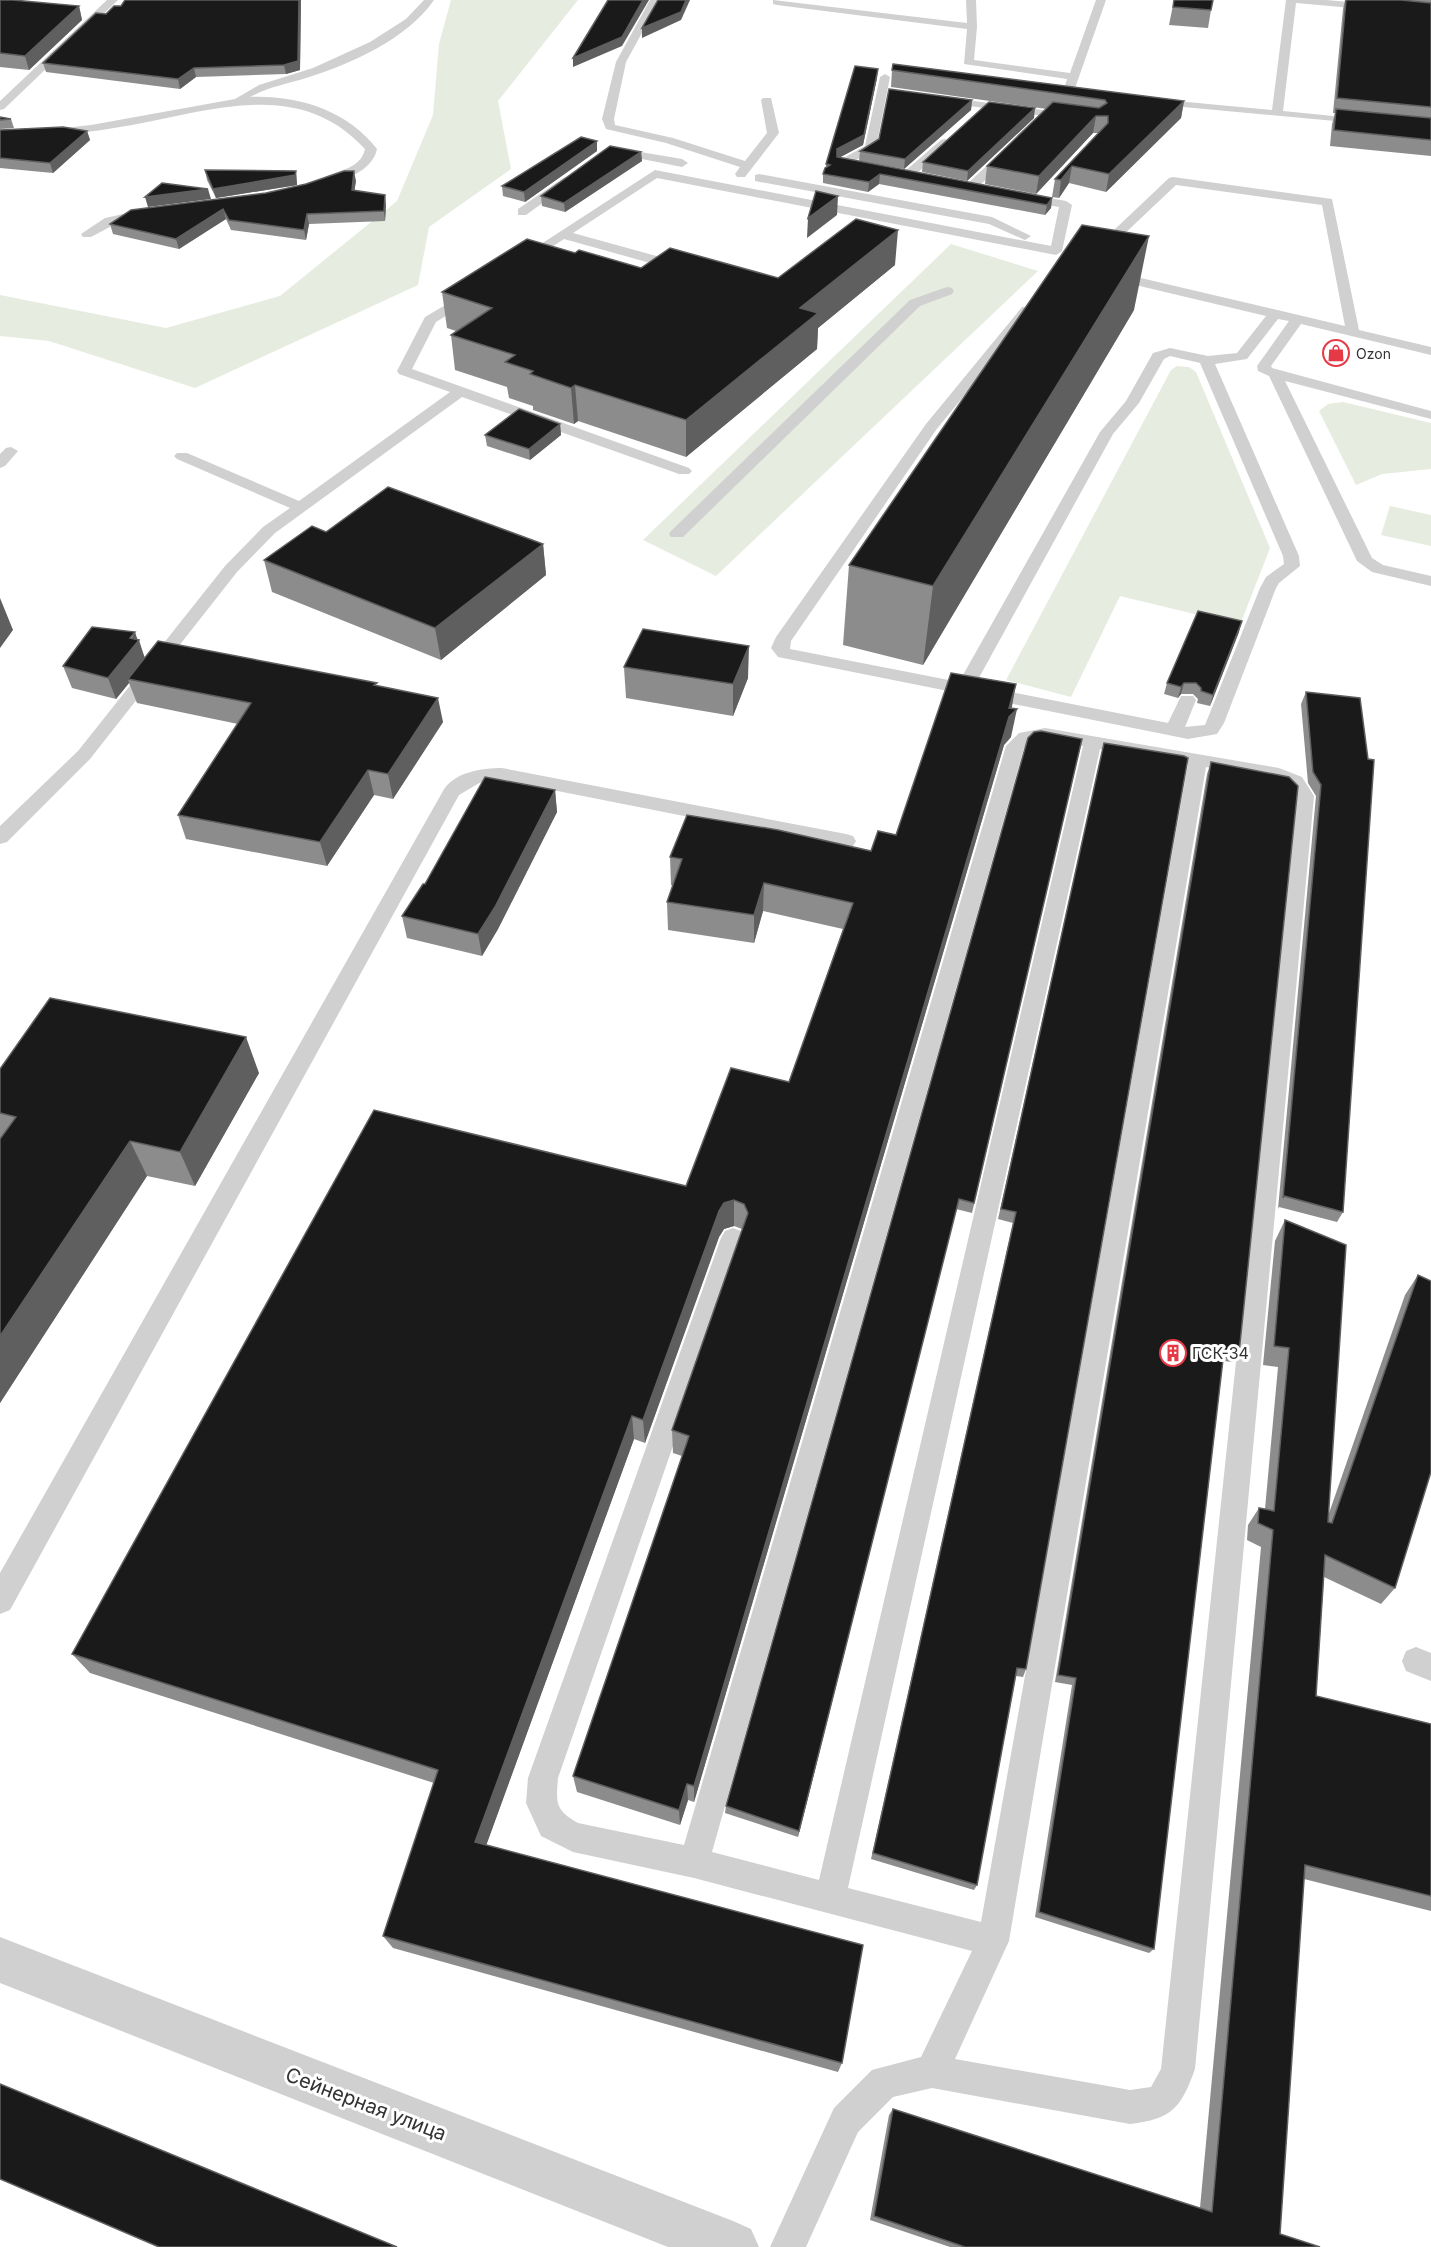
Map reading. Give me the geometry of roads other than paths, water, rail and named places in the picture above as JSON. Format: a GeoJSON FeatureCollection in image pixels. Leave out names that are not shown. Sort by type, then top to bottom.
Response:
{"type":"FeatureCollection","features":[{"type":"Feature","properties":{"kind":"street","name":"Сейнерная улица"},"geometry":{"type":"LineString","coordinates":[[0,1960],[733,2247]]}},
{"type":"Feature","properties":{"kind":"lane"},"geometry":{"type":"LineString","coordinates":[[0,107],[113,0]]}},
{"type":"Feature","properties":{"kind":"lane"},"geometry":{"type":"LineString","coordinates":[[239,102],[246,95],[268,84],[305,75],[373,44],[426,8],[429,0]]}},
{"type":"Feature","properties":{"kind":"lane"},"geometry":{"type":"LineString","coordinates":[[655,0],[621,62],[608,119],[610,127],[669,140],[744,170],[993,222],[1056,251],[1068,259],[1061,268]]}},
{"type":"Feature","properties":{"kind":"lane"},"geometry":{"type":"LineString","coordinates":[[780,0],[777,2],[972,27]]}},
{"type":"Feature","properties":{"kind":"lane"},"geometry":{"type":"LineString","coordinates":[[971,0],[972,27],[968,62],[1074,77]]}},
{"type":"Feature","properties":{"kind":"lane"},"geometry":{"type":"LineString","coordinates":[[1101,0],[1068,93],[1101,97]]}},
{"type":"Feature","properties":{"kind":"lane"},"geometry":{"type":"LineString","coordinates":[[1277,114],[1291,0],[1431,12]]}},
{"type":"Feature","properties":{"kind":"lane"},"geometry":{"type":"LineString","coordinates":[[875,169],[842,163],[870,148],[887,93],[885,77]]}},
{"type":"Feature","properties":{"kind":"lane"},"geometry":{"type":"LineString","coordinates":[[928,98],[1043,118],[1086,118]]}},
{"type":"Feature","properties":{"kind":"lane"},"geometry":{"type":"LineString","coordinates":[[744,170],[772,133],[767,100]]}},
{"type":"Feature","properties":{"kind":"lane"},"geometry":{"type":"LineString","coordinates":[[0,134],[33,135],[95,128],[239,102],[276,101],[312,107],[359,135],[371,149],[369,158],[349,174],[318,183]]}},
{"type":"Feature","properties":{"kind":"lane"},"geometry":{"type":"LineString","coordinates":[[1147,102],[1372,123]]}},
{"type":"Feature","properties":{"kind":"lane"},"geometry":{"type":"LineString","coordinates":[[908,175],[951,137]]}},
{"type":"Feature","properties":{"kind":"lane"},"geometry":{"type":"LineString","coordinates":[[972,187],[1014,146]]}},
{"type":"Feature","properties":{"kind":"lane"},"geometry":{"type":"LineString","coordinates":[[599,156],[608,149],[697,166]]}},
{"type":"Feature","properties":{"kind":"lane"},"geometry":{"type":"LineString","coordinates":[[522,212],[579,170]]}},
{"type":"Feature","properties":{"kind":"lane"},"geometry":{"type":"LineString","coordinates":[[719,170],[744,170]]}},
{"type":"Feature","properties":{"kind":"lane"},"geometry":{"type":"LineString","coordinates":[[506,271],[655,174],[1056,251]]}},
{"type":"Feature","properties":{"kind":"lane"},"geometry":{"type":"LineString","coordinates":[[1353,333],[1328,202],[1173,180],[1092,265],[1298,320],[1353,333],[1431,351]]}},
{"type":"Feature","properties":{"kind":"lane"},"geometry":{"type":"LineString","coordinates":[[1006,194],[1044,196],[1066,205],[1056,251]]}},
{"type":"Feature","properties":{"kind":"lane"},"geometry":{"type":"LineString","coordinates":[[87,234],[103,222],[128,214],[168,211]]}},
{"type":"Feature","properties":{"kind":"lane"},"geometry":{"type":"LineString","coordinates":[[851,229],[869,215]]}},
{"type":"Feature","properties":{"kind":"lane"},"geometry":{"type":"LineString","coordinates":[[562,234],[694,270]]}},
{"type":"Feature","properties":{"kind":"lane"},"geometry":{"type":"LineString","coordinates":[[487,283],[430,320],[404,371],[684,471]]}},
{"type":"Feature","properties":{"kind":"lane"},"geometry":{"type":"LineString","coordinates":[[677,534],[915,303],[947,291]]}},
{"type":"Feature","properties":{"kind":"lane"},"geometry":{"type":"LineString","coordinates":[[1039,295],[931,427],[782,641],[780,648],[784,653],[1174,730],[1201,733],[1211,730],[1268,588],[1272,580],[1292,566],[1291,556],[1206,360]]}},
{"type":"Feature","properties":{"kind":"lane"},"geometry":{"type":"LineString","coordinates":[[964,689],[1107,432],[1132,403],[1158,356],[1166,352],[1175,352],[1206,360],[1242,356],[1275,314]]}},
{"type":"Feature","properties":{"kind":"lane"},"geometry":{"type":"LineString","coordinates":[[1298,320],[1263,368],[1275,375],[1431,415]]}},
{"type":"Feature","properties":{"kind":"lane"},"geometry":{"type":"LineString","coordinates":[[1275,375],[1365,561],[1378,569],[1431,581]]}},
{"type":"Feature","properties":{"kind":"lane"},"geometry":{"type":"LineString","coordinates":[[0,837],[84,755],[231,569],[269,530],[459,392]]}},
{"type":"Feature","properties":{"kind":"lane"},"geometry":{"type":"LineString","coordinates":[[0,463],[11,451]]}},
{"type":"Feature","properties":{"kind":"lane"},"geometry":{"type":"LineString","coordinates":[[182,456],[301,507]]}},
{"type":"Feature","properties":{"kind":"lane"},"geometry":{"type":"LineString","coordinates":[[1174,730],[1187,700]]}},
{"type":"Feature","properties":{"kind":"lane"},"geometry":{"type":"LineString","coordinates":[[694,1863],[1016,746],[1021,738],[1032,734],[1093,742],[1293,778],[1303,786],[1305,796],[1178,2069],[1170,2092],[1153,2105],[1130,2108],[932,2071],[884,2082],[846,2120],[788,2247]]}},
{"type":"Feature","properties":{"kind":"lane"},"geometry":{"type":"LineString","coordinates":[[830,1900],[1093,742]]}},
{"type":"Feature","properties":{"kind":"lane"},"geometry":{"type":"LineString","coordinates":[[932,2071],[993,1941],[1198,760]]}},
{"type":"Feature","properties":{"kind":"lane"},"geometry":{"type":"LineString","coordinates":[[0,1600],[452,791],[464,780],[482,774],[502,774],[846,841]]}},
{"type":"Feature","properties":{"kind":"lane"},"geometry":{"type":"LineString","coordinates":[[733,1238],[543,1778],[541,1803],[552,1825],[573,1837],[694,1863],[993,1941]]}},
{"type":"Feature","properties":{"kind":"place","name":"Ozon"},"geometry":{"type":"Point","coordinates":[1336,353]}},
{"type":"Feature","properties":{"kind":"place","name":"ГСК-34"},"geometry":{"type":"Point","coordinates":[1173,1353]}}]}
